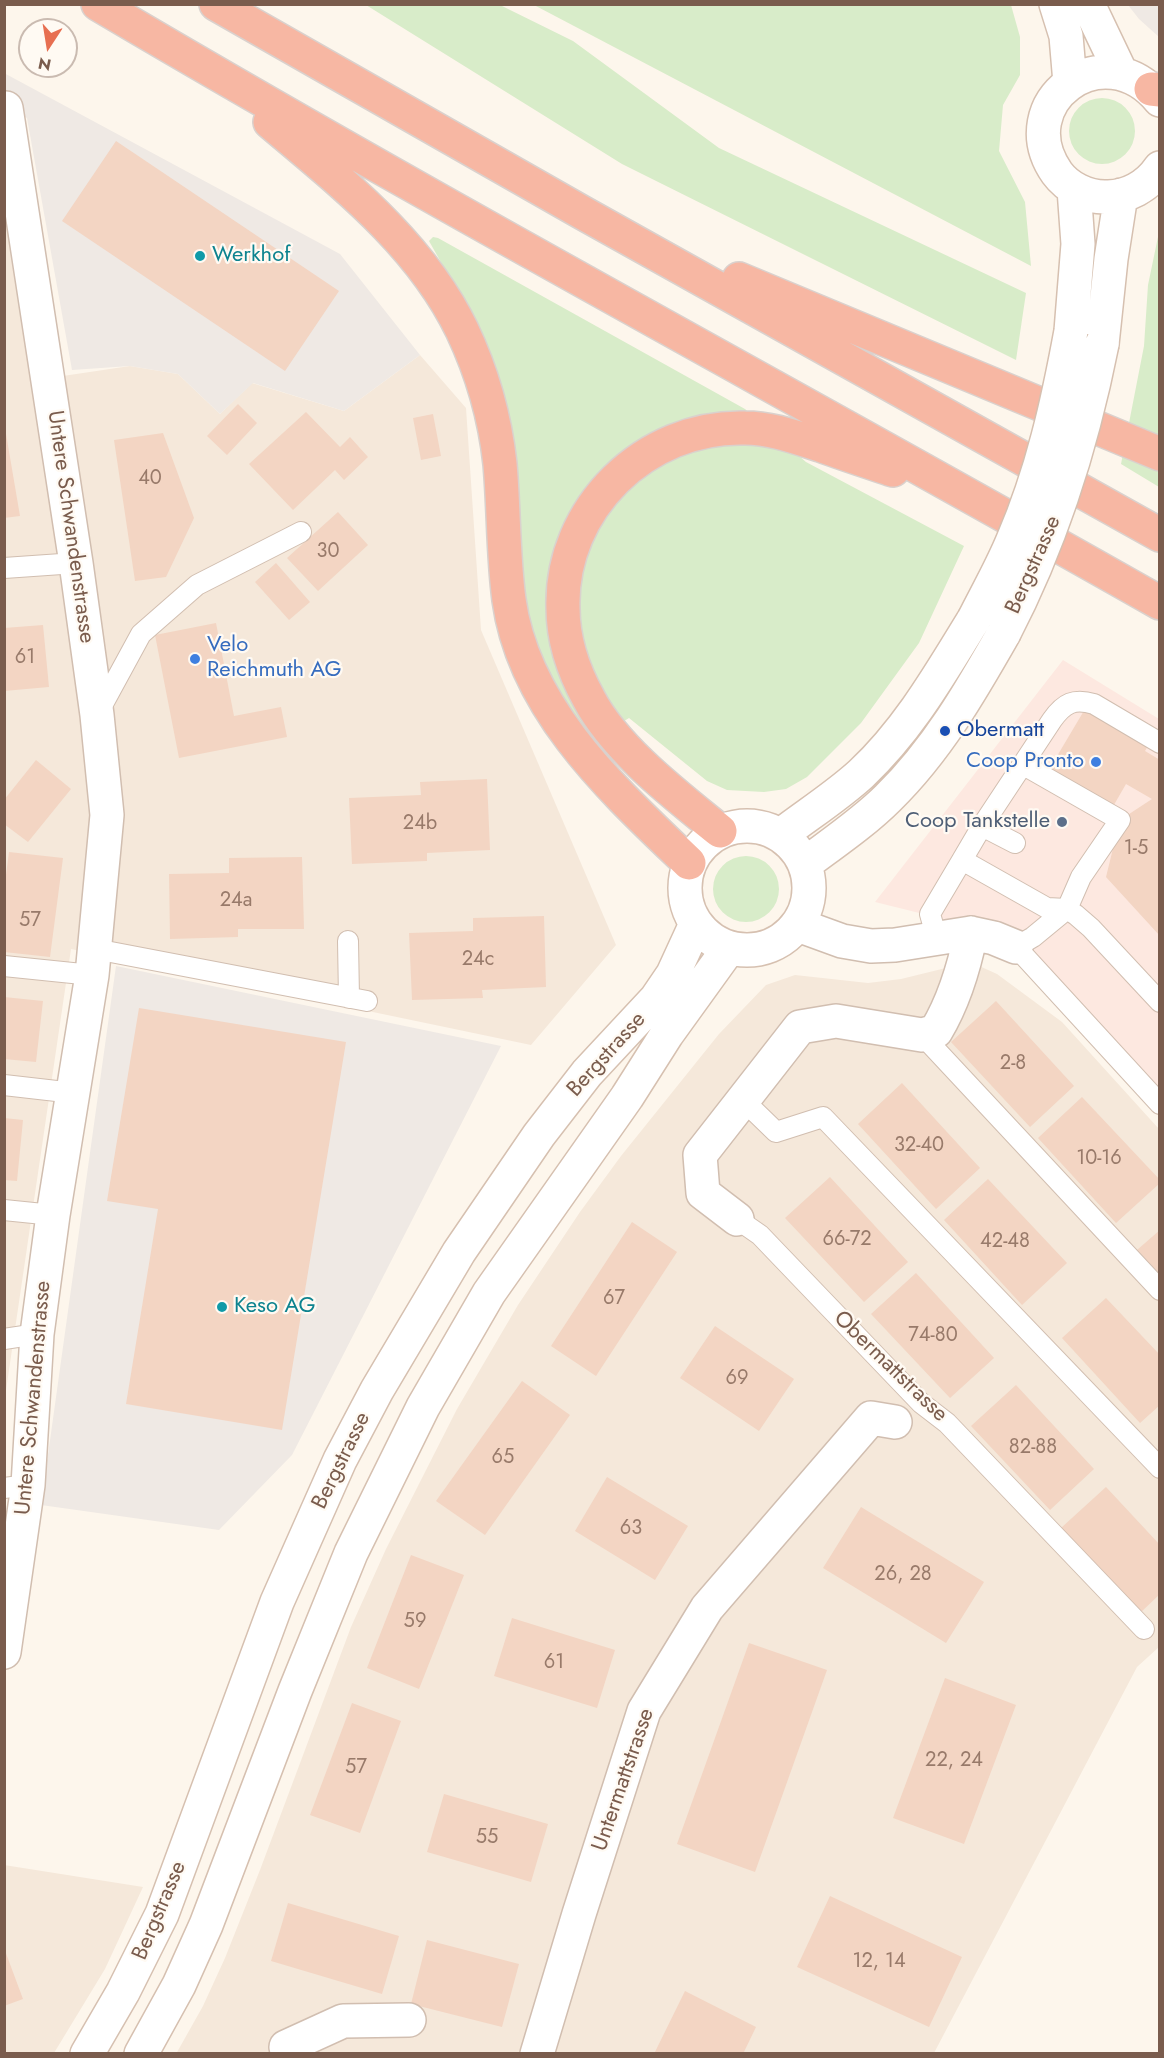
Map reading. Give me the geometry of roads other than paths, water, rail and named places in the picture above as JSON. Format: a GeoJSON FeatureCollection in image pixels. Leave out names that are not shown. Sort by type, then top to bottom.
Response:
{"type":"FeatureCollection","features":[{"type":"Feature","properties":{"kind":"highway"},"geometry":{"type":"LineString","coordinates":[[98,4],[212,72],[1160,603]]}},
{"type":"Feature","properties":{"kind":"highway"},"geometry":{"type":"LineString","coordinates":[[216,4],[583,213],[1160,535]]}},
{"type":"Feature","properties":{"kind":"highway"},"geometry":{"type":"LineString","coordinates":[[212,72],[383,220],[421,264],[451,308],[471,349],[492,416],[500,464],[509,600],[514,626],[529,670],[552,711],[575,743],[615,789],[689,864]]}},
{"type":"Feature","properties":{"kind":"highway"},"geometry":{"type":"LineString","coordinates":[[583,213],[1160,454]]}},
{"type":"Feature","properties":{"kind":"highway"},"geometry":{"type":"LineString","coordinates":[[720,831],[676,796],[617,737],[590,702],[567,643],[563,607],[567,565],[581,526],[610,483],[637,460],[690,434],[729,428],[760,429],[798,438],[969,495]]}},
{"type":"Feature","properties":{"kind":"main road"},"geometry":{"type":"LineString","coordinates":[[1056,4],[1066,36],[1070,83]]}},
{"type":"Feature","properties":{"kind":"main road"},"geometry":{"type":"LineString","coordinates":[[1088,4],[1121,73]]}},
{"type":"Feature","properties":{"kind":"main road"},"geometry":{"type":"LineString","coordinates":[[1156,93],[1137,79],[1121,73],[1103,71],[1086,74],[1070,83],[1057,95],[1048,110],[1044,128],[1044,146],[1050,163],[1060,177],[1074,189],[1089,195],[1105,197],[1135,190],[1148,182],[1160,168]]}},
{"type":"Feature","properties":{"kind":"main road","name":"Untere Schwandenstrasse"},"geometry":{"type":"LineString","coordinates":[[4,1652],[16,1486],[53,1215],[93,962],[107,815],[97,715],[76,563],[5,107]]}},
{"type":"Feature","properties":{"kind":"main road","name":"Bergstrasse"},"geometry":{"type":"LineString","coordinates":[[781,835],[860,775],[892,743],[925,699],[974,619],[1013,541],[1037,475],[1057,402],[1071,331],[1077,244],[1074,189]]}},
{"type":"Feature","properties":{"kind":"main road","name":"Bergstrasse"},"geometry":{"type":"LineString","coordinates":[[805,864],[888,798],[945,731],[1027,590],[1058,515],[1083,430],[1102,344],[1111,259],[1121,195]]}},
{"type":"Feature","properties":{"kind":"main road"},"geometry":{"type":"LineString","coordinates":[[751,825],[766,828],[781,835],[795,848],[805,864],[810,884],[808,906],[798,925],[785,938],[767,947],[749,950],[729,948],[710,938],[696,924],[687,905],[684,884],[689,864],[707,839],[720,831],[735,826],[751,825]]}},
{"type":"Feature","properties":{"kind":"main road","name":"Bergstrasse"},"geometry":{"type":"LineString","coordinates":[[87,2054],[123,1992],[162,1914],[277,1602],[340,1460],[377,1390],[465,1242],[539,1135],[587,1073],[656,999],[673,974],[696,924]]}},
{"type":"Feature","properties":{"kind":"main road"},"geometry":{"type":"LineString","coordinates":[[798,925],[842,941],[871,945],[895,945],[971,933],[994,938],[1016,947]]}},
{"type":"Feature","properties":{"kind":"main road"},"geometry":{"type":"LineString","coordinates":[[922,1035],[936,1031],[945,1016],[965,966],[971,933]]}},
{"type":"Feature","properties":{"kind":"main road","name":"Bergstrasse"},"geometry":{"type":"LineString","coordinates":[[141,2054],[179,1985],[206,1925],[295,1691],[351,1553],[423,1407],[489,1293],[729,948]]}},
{"type":"Feature","properties":{"kind":"main road","name":"Obermattstrasse"},"geometry":{"type":"LineString","coordinates":[[737,1219],[703,1193],[700,1155],[800,1027],[836,1021],[922,1035]]}},
{"type":"Feature","properties":{"kind":"main road","name":"Untermattstrasse"},"geometry":{"type":"LineString","coordinates":[[537,2054],[644,1711],[707,1608],[871,1418],[895,1422]]}},
{"type":"Feature","properties":{"kind":"main road"},"geometry":{"type":"LineString","coordinates":[[288,2054],[286,2047],[343,2021],[409,2020]]}},
{"type":"Feature","properties":{"kind":"lane"},"geometry":{"type":"LineString","coordinates":[[97,715],[141,634],[197,585],[301,532]]}},
{"type":"Feature","properties":{"kind":"lane"},"geometry":{"type":"LineString","coordinates":[[4,568],[76,563]]}},
{"type":"Feature","properties":{"kind":"lane"},"geometry":{"type":"LineString","coordinates":[[937,939],[930,914],[981,826],[1059,710],[1070,702],[1082,700],[1094,704],[1160,743]]}},
{"type":"Feature","properties":{"kind":"lane"},"geometry":{"type":"LineString","coordinates":[[1022,764],[1120,820],[1075,874],[1067,909],[1033,937],[1016,947],[1160,1104]]}},
{"type":"Feature","properties":{"kind":"lane"},"geometry":{"type":"LineString","coordinates":[[981,826],[1015,843]]}},
{"type":"Feature","properties":{"kind":"lane"},"geometry":{"type":"LineString","coordinates":[[962,860],[1047,908],[1067,909],[1091,928],[1160,1002]]}},
{"type":"Feature","properties":{"kind":"lane"},"geometry":{"type":"LineString","coordinates":[[4,966],[93,962],[358,1000],[348,941]]}},
{"type":"Feature","properties":{"kind":"lane"},"geometry":{"type":"LineString","coordinates":[[922,1035],[1160,1290]]}},
{"type":"Feature","properties":{"kind":"lane"},"geometry":{"type":"LineString","coordinates":[[4,1085],[74,1093]]}},
{"type":"Feature","properties":{"kind":"lane"},"geometry":{"type":"LineString","coordinates":[[742,1099],[776,1132],[823,1117],[1160,1468]]}},
{"type":"Feature","properties":{"kind":"lane"},"geometry":{"type":"LineString","coordinates":[[4,1210],[53,1215]]}},
{"type":"Feature","properties":{"kind":"lane","name":"Obermattstrasse"},"geometry":{"type":"LineString","coordinates":[[737,1219],[760,1235],[921,1403],[947,1422],[1144,1629]]}},
{"type":"Feature","properties":{"kind":"lane"},"geometry":{"type":"LineString","coordinates":[[4,1339],[38,1334]]}},
{"type":"Feature","properties":{"kind":"place","name":"Werkhof"},"geometry":{"type":"Point","coordinates":[200,256]}},
{"type":"Feature","properties":{"kind":"place","name":"Velo Reichmuth AG"},"geometry":{"type":"Point","coordinates":[195,659]}},
{"type":"Feature","properties":{"kind":"place","name":"Obermatt"},"geometry":{"type":"Point","coordinates":[945,731]}},
{"type":"Feature","properties":{"kind":"place","name":"Coop Pronto"},"geometry":{"type":"Point","coordinates":[1096,762]}},
{"type":"Feature","properties":{"kind":"place","name":"Coop Tankstelle"},"geometry":{"type":"Point","coordinates":[1062,822]}},
{"type":"Feature","properties":{"kind":"place","name":"Keso AG"},"geometry":{"type":"Point","coordinates":[222,1307]}}]}
